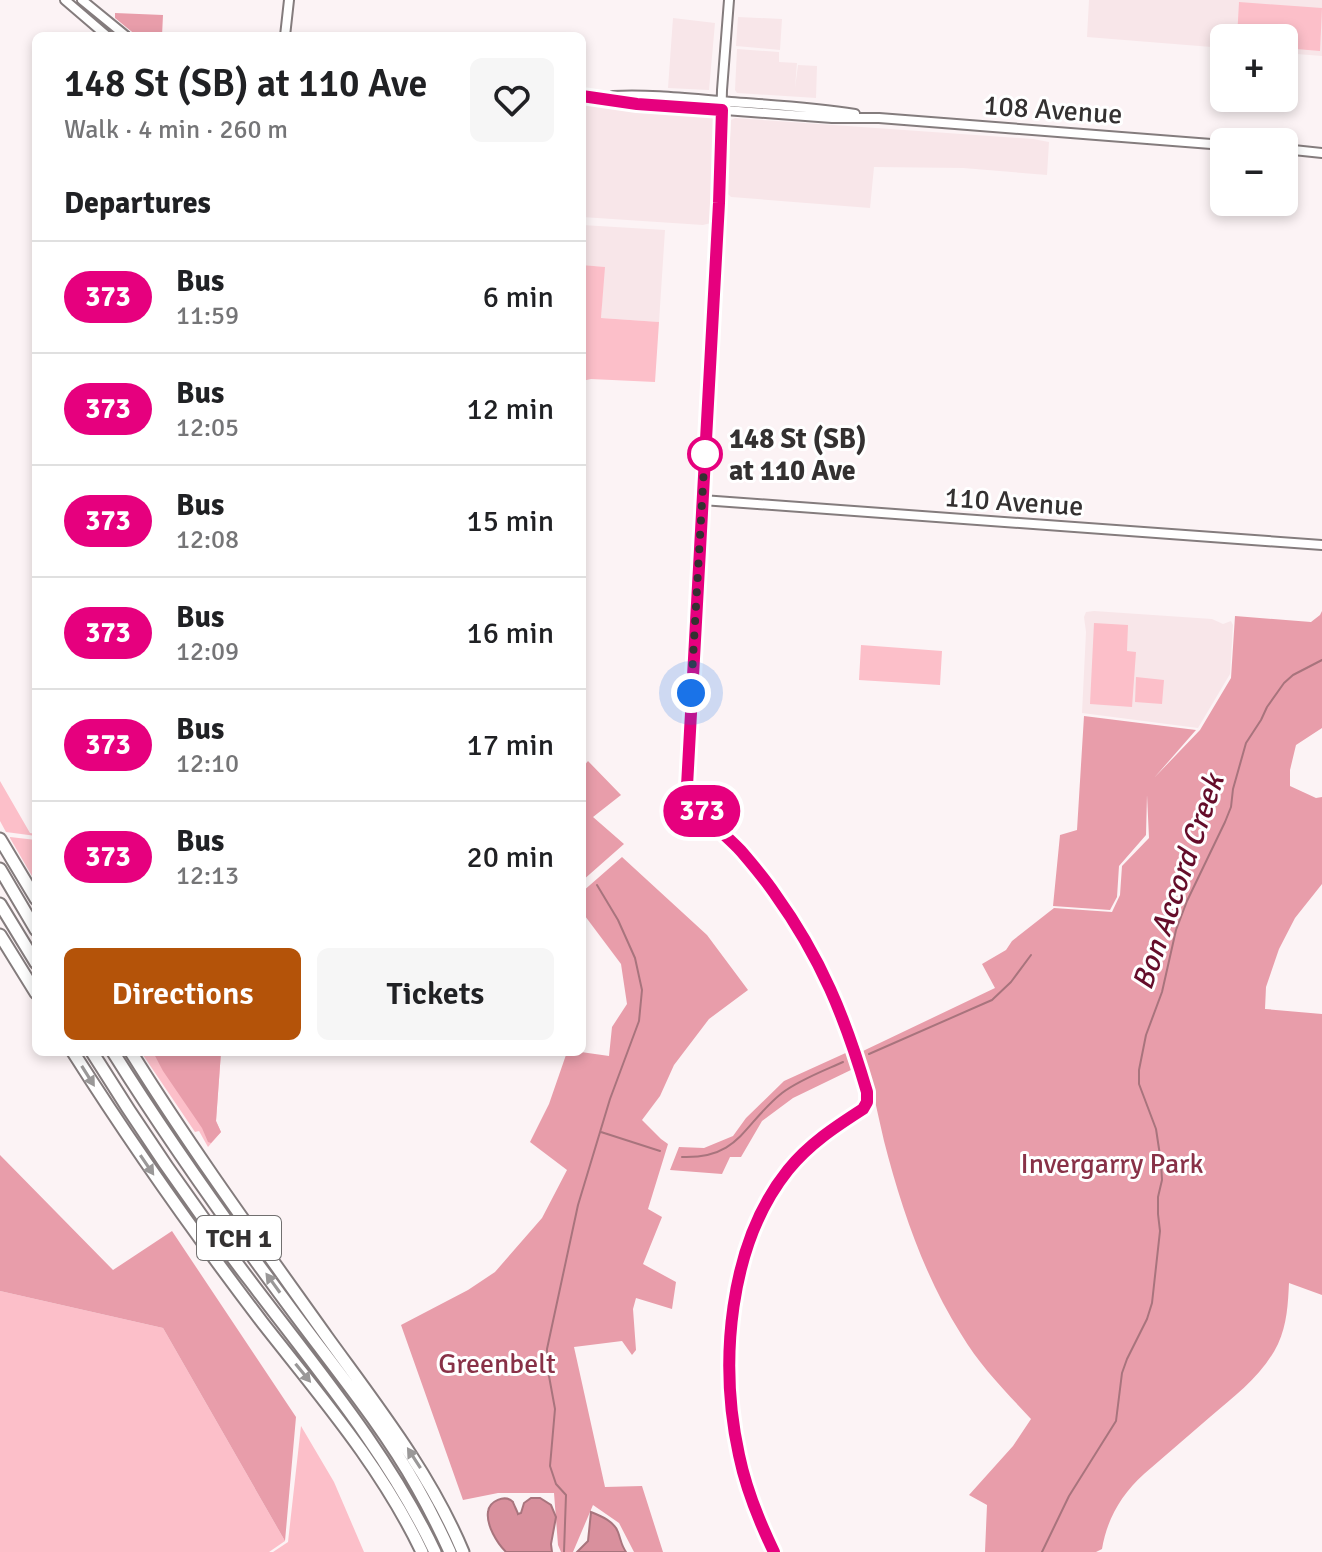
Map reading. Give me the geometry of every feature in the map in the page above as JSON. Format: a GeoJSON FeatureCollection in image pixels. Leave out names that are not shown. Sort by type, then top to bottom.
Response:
{"type":"FeatureCollection","features":[{"type":"Feature","properties":{"kind":"highway"},"geometry":{"type":"LineString","coordinates":[[0,839],[32,892]]}},
{"type":"Feature","properties":{"kind":"highway"},"geometry":{"type":"LineString","coordinates":[[0,869],[32,923]]}},
{"type":"Feature","properties":{"kind":"highway"},"geometry":{"type":"LineString","coordinates":[[0,904],[32,956]]}},
{"type":"Feature","properties":{"kind":"highway"},"geometry":{"type":"LineString","coordinates":[[0,935],[32,987]]}},
{"type":"Feature","properties":{"kind":"highway"},"geometry":{"type":"LineString","coordinates":[[76,1056],[202,1243],[335,1404],[387,1486],[422,1552]]}},
{"type":"Feature","properties":{"kind":"highway","name":"TCH 1"},"geometry":{"type":"LineString","coordinates":[[95,1056],[214,1234],[335,1404],[396,1480],[435,1552]]}},
{"type":"Feature","properties":{"kind":"highway","name":"TCH 1"},"geometry":{"type":"LineString","coordinates":[[116,1056],[229,1224],[357,1388],[416,1485],[450,1552]]}},
{"type":"Feature","properties":{"kind":"highway"},"geometry":{"type":"LineString","coordinates":[[134,1056],[357,1388],[426,1478],[463,1552]]}},
{"type":"Feature","properties":{"kind":"street"},"geometry":{"type":"LineString","coordinates":[[65,0],[102,32]]}},
{"type":"Feature","properties":{"kind":"street"},"geometry":{"type":"LineString","coordinates":[[82,0],[84,9],[111,32]]}},
{"type":"Feature","properties":{"kind":"street"},"geometry":{"type":"LineString","coordinates":[[82,0],[121,32]]}},
{"type":"Feature","properties":{"kind":"street"},"geometry":{"type":"LineString","coordinates":[[285,32],[289,0]]}},
{"type":"Feature","properties":{"kind":"street"},"geometry":{"type":"LineString","coordinates":[[729,0],[687,786],[693,800],[758,872],[811,949],[849,1032],[867,1092],[865,1106],[816,1141],[779,1183],[754,1230],[738,1283],[731,1340],[730,1397],[744,1475],[757,1516],[774,1552]]}},
{"type":"Feature","properties":{"kind":"street","name":"108 Avenue"},"geometry":{"type":"LineString","coordinates":[[586,96],[638,95],[722,106],[833,110],[879,118],[1210,144]]}},
{"type":"Feature","properties":{"kind":"street"},"geometry":{"type":"LineString","coordinates":[[1298,150],[1322,153]]}},
{"type":"Feature","properties":{"kind":"street","name":"110 Avenue"},"geometry":{"type":"LineString","coordinates":[[702,500],[1322,545]]}},
{"type":"Feature","properties":{"kind":"shaded area"},"geometry":{"type":"Polygon","coordinates":[[[1089,0],[1322,0],[1322,56],[1298,54],[1298,24],[1210,24],[1210,47],[1087,37],[1089,0]]]}},
{"type":"Feature","properties":{"kind":"shaded area"},"geometry":{"type":"Polygon","coordinates":[[[1239,2],[1322,8],[1320,51],[1298,49],[1298,24],[1238,24],[1239,2]]]}},
{"type":"Feature","properties":{"kind":"shaded area"},"geometry":{"type":"Polygon","coordinates":[[[738,17],[782,19],[780,50],[736,46],[738,17]]]}},
{"type":"Feature","properties":{"kind":"shaded area"},"geometry":{"type":"Polygon","coordinates":[[[673,18],[715,23],[709,90],[668,88],[673,18]]]}},
{"type":"Feature","properties":{"kind":"shaded area"},"geometry":{"type":"Polygon","coordinates":[[[737,49],[779,52],[779,62],[797,63],[795,88],[798,65],[817,66],[816,98],[737,93],[737,49]]]}},
{"type":"Feature","properties":{"kind":"shaded area"},"geometry":{"type":"Polygon","coordinates":[[[586,103],[710,113],[715,116],[713,212],[711,223],[586,217],[586,103]]]}},
{"type":"Feature","properties":{"kind":"shaded area"},"geometry":{"type":"Polygon","coordinates":[[[731,120],[1033,139],[1049,142],[1047,175],[963,168],[874,167],[870,208],[731,197],[727,193],[731,120]]]}},
{"type":"Feature","properties":{"kind":"shaded area"},"geometry":{"type":"Polygon","coordinates":[[[586,225],[665,230],[659,322],[601,318],[604,267],[586,265],[586,225]]]}},
{"type":"Feature","properties":{"kind":"shaded area"},"geometry":{"type":"Polygon","coordinates":[[[586,265],[605,267],[601,318],[659,322],[655,382],[586,380],[586,265]]]}},
{"type":"Feature","properties":{"kind":"shaded area"},"geometry":{"type":"Polygon","coordinates":[[[1086,612],[1212,619],[1223,624],[1231,621],[1230,674],[1198,728],[1082,713],[1084,617],[1086,612]]]}},
{"type":"Feature","properties":{"kind":"shaded area"},"geometry":{"type":"Polygon","coordinates":[[[1094,623],[1128,625],[1127,651],[1136,652],[1132,707],[1090,704],[1094,623]]]}},
{"type":"Feature","properties":{"kind":"shaded area"},"geometry":{"type":"Polygon","coordinates":[[[861,645],[942,651],[940,685],[859,680],[861,645]]]}},
{"type":"Feature","properties":{"kind":"shaded area"},"geometry":{"type":"Polygon","coordinates":[[[1136,677],[1164,680],[1162,704],[1135,702],[1136,677]]]}},
{"type":"Feature","properties":{"kind":"shaded area"},"geometry":{"type":"Polygon","coordinates":[[[0,781],[32,835],[6,832],[0,821],[0,781]]]}},
{"type":"Feature","properties":{"kind":"shaded area"},"geometry":{"type":"Polygon","coordinates":[[[10,838],[32,840],[32,876],[10,838]]]}},
{"type":"Feature","properties":{"kind":"shaded area"},"geometry":{"type":"Polygon","coordinates":[[[144,1056],[221,1056],[216,1121],[221,1132],[208,1147],[199,1131],[195,1132],[144,1056]]]}},
{"type":"Feature","properties":{"kind":"shaded area"},"geometry":{"type":"Polygon","coordinates":[[[0,1291],[163,1328],[285,1541],[269,1552],[0,1552],[0,1291]]]}},
{"type":"Feature","properties":{"kind":"shaded area"},"geometry":{"type":"Polygon","coordinates":[[[301,1426],[334,1482],[364,1552],[273,1552],[288,1542],[301,1426]]]}},
{"type":"Feature","properties":{"kind":"shaded area"},"geometry":{"type":"Polygon","coordinates":[[[531,1498],[540,1498],[551,1505],[556,1517],[552,1552],[506,1552],[490,1528],[489,1508],[494,1502],[506,1499],[513,1502],[518,1514],[531,1498]]]}},
{"type":"Feature","properties":{"kind":"shaded area"},"geometry":{"type":"Polygon","coordinates":[[[591,1512],[614,1525],[626,1552],[577,1552],[588,1541],[591,1512]]]}},
{"type":"Feature","properties":{"kind":"green space"},"geometry":{"type":"Polygon","coordinates":[[[115,13],[163,15],[162,32],[132,32],[115,18],[115,13]]]}},
{"type":"Feature","properties":{"kind":"green space","name":"Invergarry Park"},"geometry":{"type":"Polygon","coordinates":[[[1322,611],[1322,728],[1296,745],[1290,786],[1316,798],[1322,797],[1322,884],[1295,918],[1279,949],[1266,987],[1265,1009],[1322,1014],[1322,1295],[1289,1283],[1283,1329],[1265,1365],[1239,1392],[1136,1482],[1111,1518],[1102,1549],[1096,1552],[985,1552],[987,1505],[969,1495],[1013,1446],[1031,1419],[968,1346],[925,1265],[891,1166],[863,1051],[995,988],[982,964],[1006,950],[1012,941],[1054,908],[1112,912],[1120,895],[1122,866],[1149,838],[1147,795],[1146,835],[1119,866],[1117,897],[1110,910],[1053,906],[1060,835],[1077,830],[1084,716],[1196,730],[1154,778],[1200,730],[1231,678],[1235,616],[1311,622],[1322,611]]]}},
{"type":"Feature","properties":{"kind":"green space"},"geometry":{"type":"Polygon","coordinates":[[[588,761],[621,795],[593,817],[624,844],[586,877],[588,761]]]}},
{"type":"Feature","properties":{"kind":"green space","name":"Greenbelt"},"geometry":{"type":"Polygon","coordinates":[[[622,857],[707,935],[748,990],[709,1019],[674,1065],[660,1096],[642,1120],[668,1144],[648,1209],[662,1217],[643,1264],[676,1282],[672,1309],[636,1298],[633,1309],[636,1350],[632,1355],[622,1341],[574,1347],[605,1487],[642,1486],[663,1552],[634,1552],[619,1523],[593,1505],[573,1552],[561,1552],[554,1493],[498,1493],[463,1500],[401,1325],[468,1290],[495,1272],[542,1218],[567,1170],[530,1142],[549,1104],[566,1056],[586,1056],[586,1053],[609,1056],[612,1027],[627,1004],[621,964],[586,917],[586,888],[622,857]]]}},
{"type":"Feature","properties":{"kind":"green space"},"geometry":{"type":"Polygon","coordinates":[[[850,1051],[855,1068],[793,1098],[762,1121],[741,1157],[730,1157],[722,1174],[670,1170],[679,1147],[704,1148],[733,1136],[746,1118],[784,1081],[850,1051]]]}},
{"type":"Feature","properties":{"kind":"green space"},"geometry":{"type":"Polygon","coordinates":[[[155,1056],[221,1056],[216,1121],[221,1132],[211,1143],[208,1142],[202,1128],[155,1056]]]}},
{"type":"Feature","properties":{"kind":"green space"},"geometry":{"type":"Polygon","coordinates":[[[0,1155],[113,1270],[172,1231],[296,1417],[285,1541],[163,1328],[0,1291],[0,1155]]]}},
{"type":"Feature","properties":{"kind":"waterway","name":"Bon Accord Creek"},"geometry":{"type":"LineString","coordinates":[[1042,1552],[1069,1496],[1116,1421],[1122,1373],[1152,1303],[1160,1231],[1158,1197],[1162,1180],[1161,1162],[1156,1129],[1139,1084],[1139,1070],[1176,930],[1231,807],[1246,743],[1284,683],[1322,660]]}},
{"type":"Feature","properties":{"kind":"waterway"},"geometry":{"type":"LineString","coordinates":[[564,1552],[566,1495],[556,1484],[550,1466],[555,1409],[547,1349],[578,1205],[610,1099],[639,1021],[642,990],[635,958],[618,920],[597,885]]}},
{"type":"Feature","properties":{"kind":"waterway"},"geometry":{"type":"LineString","coordinates":[[869,1054],[992,1000],[1011,982],[1031,955]]}},
{"type":"Feature","properties":{"kind":"waterway"},"geometry":{"type":"LineString","coordinates":[[682,1157],[701,1156],[729,1146],[782,1093],[843,1062]]}},
{"type":"Feature","properties":{"kind":"waterway"},"geometry":{"type":"LineString","coordinates":[[601,1132],[660,1151]]}},
{"type":"Feature","properties":{"kind":"bus line","name":"373"},"geometry":{"type":"LineString","coordinates":[[586,96],[637,104],[722,110],[687,786],[696,806],[741,851],[773,891],[811,949],[843,1016],[868,1098],[863,1109],[816,1141],[779,1183],[754,1230],[738,1283],[731,1340],[730,1397],[744,1475],[757,1516],[774,1552]]}},
{"type":"Feature","properties":{"kind":"place","name":"148 St (SB) at 110 Ave"},"geometry":{"type":"Point","coordinates":[705,454]}},
{"type":"Feature","properties":{"kind":"route"},"geometry":{"type":"LineString","coordinates":[[691,693],[705,450],[705,454]]}}]}
